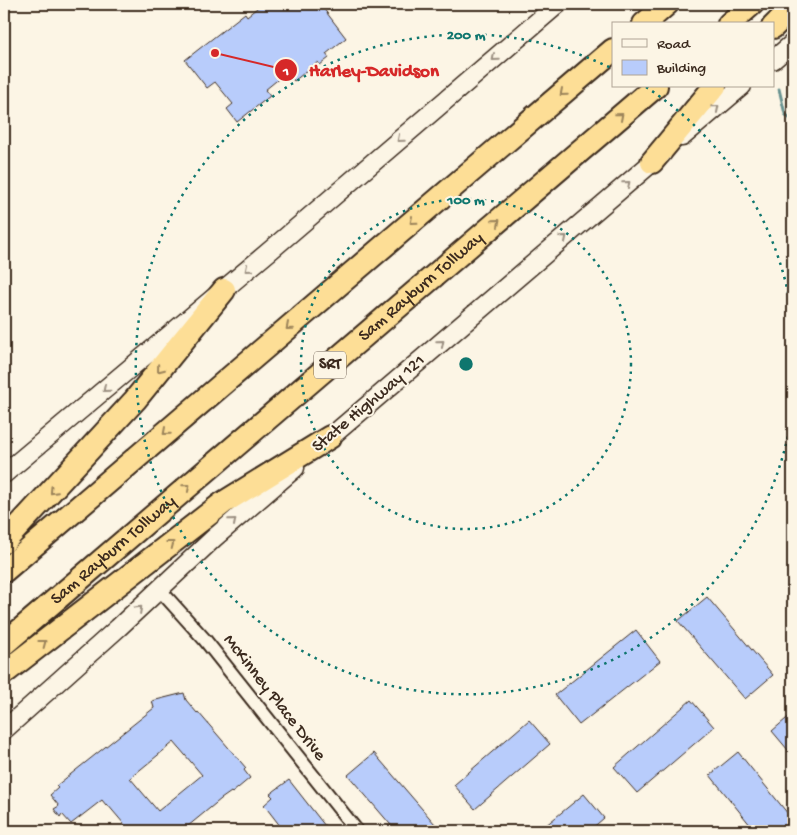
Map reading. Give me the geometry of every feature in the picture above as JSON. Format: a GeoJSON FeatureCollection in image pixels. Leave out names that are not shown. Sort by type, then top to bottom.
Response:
{"type":"FeatureCollection","features":[{"type":"Feature","properties":{"kind":"highway"},"geometry":{"type":"LineString","coordinates":[[646,22],[667,4]]}},
{"type":"Feature","properties":{"kind":"highway"},"geometry":{"type":"LineString","coordinates":[[731,22],[752,4]]}},
{"type":"Feature","properties":{"kind":"highway"},"geometry":{"type":"LineString","coordinates":[[774,26],[793,7]]}},
{"type":"Feature","properties":{"kind":"highway"},"geometry":{"type":"LineString","coordinates":[[4,571],[612,51]]}},
{"type":"Feature","properties":{"kind":"highway","name":"Sam Rayburn Tollway"},"geometry":{"type":"LineString","coordinates":[[4,644],[654,88]]}},
{"type":"Feature","properties":{"kind":"highway"},"geometry":{"type":"LineString","coordinates":[[652,162],[713,88]]}},
{"type":"Feature","properties":{"kind":"highway"},"geometry":{"type":"LineString","coordinates":[[4,542],[134,400],[224,290]]}},
{"type":"Feature","properties":{"kind":"highway"},"geometry":{"type":"LineString","coordinates":[[4,673],[223,503],[330,437]]}},
{"type":"Feature","properties":{"kind":"main road"},"geometry":{"type":"LineString","coordinates":[[4,474],[224,290],[558,4]]}},
{"type":"Feature","properties":{"kind":"main road"},"geometry":{"type":"LineString","coordinates":[[774,59],[793,43]]}},
{"type":"Feature","properties":{"kind":"main road","name":"State Highway 121"},"geometry":{"type":"LineString","coordinates":[[4,730],[160,590],[214,538],[740,88]]}},
{"type":"Feature","properties":{"kind":"street","name":"McKinney Place Drive"},"geometry":{"type":"LineString","coordinates":[[160,590],[205,640],[357,831]]}},
{"type":"Feature","properties":{"kind":"building"},"geometry":{"type":"Polygon","coordinates":[[[262,4],[320,4],[346,38],[326,54],[329,58],[320,65],[318,62],[294,81],[287,72],[265,90],[270,96],[237,122],[227,109],[233,104],[215,82],[207,88],[185,60],[245,13],[247,16],[262,4]]]}},
{"type":"Feature","properties":{"kind":"building"},"geometry":{"type":"Polygon","coordinates":[[[707,597],[773,675],[745,699],[678,621],[707,597]]]}},
{"type":"Feature","properties":{"kind":"building"},"geometry":{"type":"Polygon","coordinates":[[[636,630],[660,661],[579,725],[555,695],[636,630]]]}},
{"type":"Feature","properties":{"kind":"building"},"geometry":{"type":"Polygon","coordinates":[[[184,693],[186,700],[246,768],[244,770],[250,778],[182,831],[130,831],[102,800],[71,824],[62,814],[60,817],[54,809],[59,806],[50,795],[58,788],[56,786],[154,708],[152,701],[184,693]],[[174,742],[130,778],[158,811],[202,775],[174,742]]]}},
{"type":"Feature","properties":{"kind":"building"},"geometry":{"type":"Polygon","coordinates":[[[691,700],[714,727],[637,793],[614,767],[691,700]]]}},
{"type":"Feature","properties":{"kind":"building"},"geometry":{"type":"Polygon","coordinates":[[[793,713],[793,756],[772,731],[793,713]]]}},
{"type":"Feature","properties":{"kind":"building"},"geometry":{"type":"Polygon","coordinates":[[[529,720],[550,744],[475,809],[454,785],[529,720]]]}},
{"type":"Feature","properties":{"kind":"building"},"geometry":{"type":"Polygon","coordinates":[[[738,752],[793,820],[793,831],[755,831],[710,775],[738,752]]]}},
{"type":"Feature","properties":{"kind":"building"},"geometry":{"type":"Polygon","coordinates":[[[374,753],[441,831],[396,831],[348,775],[374,753]]]}},
{"type":"Feature","properties":{"kind":"building"},"geometry":{"type":"Polygon","coordinates":[[[289,780],[329,831],[284,831],[264,805],[273,797],[270,794],[289,780]]]}},
{"type":"Feature","properties":{"kind":"building"},"geometry":{"type":"Polygon","coordinates":[[[584,794],[604,818],[589,831],[539,831],[584,794]]]}},
{"type":"Feature","properties":{"kind":"waterway"},"geometry":{"type":"LineString","coordinates":[[779,89],[785,114],[793,121]]}},
{"type":"Feature","properties":{"kind":"place","name":"Harley-Davidson"},"geometry":{"type":"Point","coordinates":[215,53]}}]}
